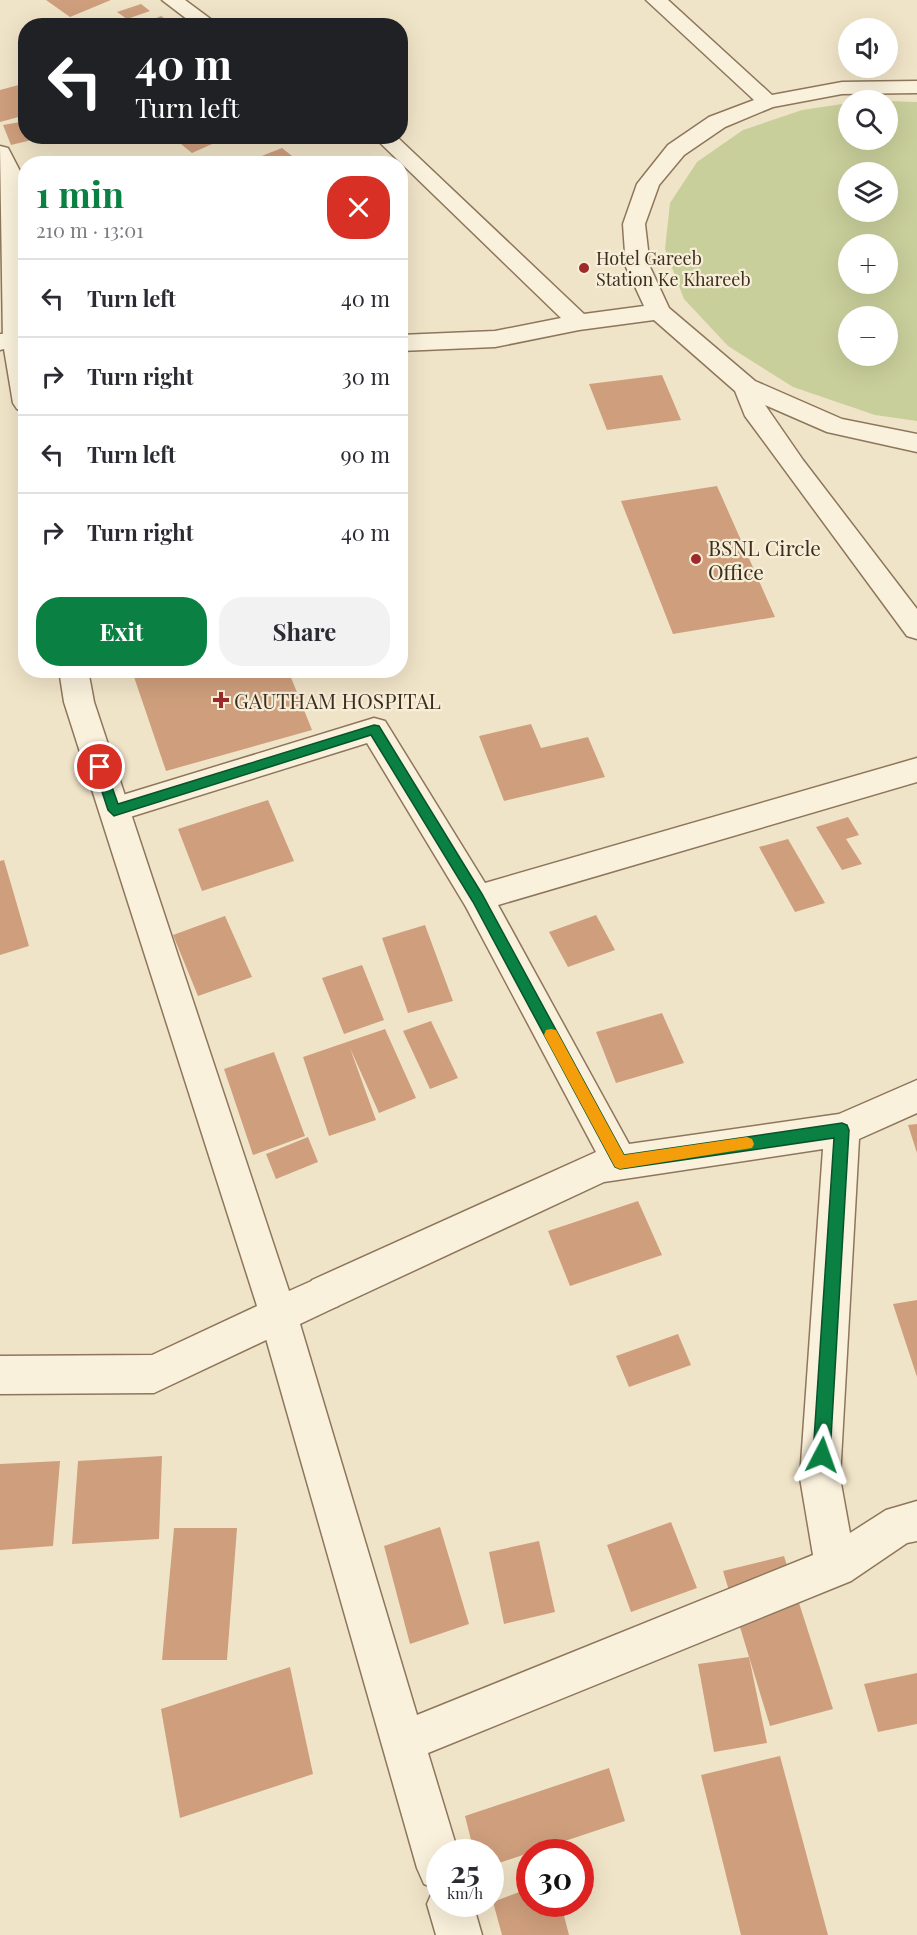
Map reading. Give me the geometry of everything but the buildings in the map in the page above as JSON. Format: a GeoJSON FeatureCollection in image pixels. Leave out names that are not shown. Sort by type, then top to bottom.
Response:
{"type":"FeatureCollection","features":[{"type":"Feature","properties":{"kind":"street"},"geometry":{"type":"LineString","coordinates":[[172,0],[198,18]]}},
{"type":"Feature","properties":{"kind":"street"},"geometry":{"type":"LineString","coordinates":[[656,0],[768,102]]}},
{"type":"Feature","properties":{"kind":"street"},"geometry":{"type":"LineString","coordinates":[[917,87],[842,88],[768,102],[717,122],[676,150],[648,184],[634,224],[638,267],[659,312],[746,387],[836,426],[917,443]]}},
{"type":"Feature","properties":{"kind":"street"},"geometry":{"type":"LineString","coordinates":[[391,144],[404,156]]}},
{"type":"Feature","properties":{"kind":"street"},"geometry":{"type":"LineString","coordinates":[[0,153],[10,173],[13,341],[18,365]]}},
{"type":"Feature","properties":{"kind":"street"},"geometry":{"type":"LineString","coordinates":[[408,160],[579,322]]}},
{"type":"Feature","properties":{"kind":"street"},"geometry":{"type":"LineString","coordinates":[[408,343],[495,339],[579,322],[659,312]]}},
{"type":"Feature","properties":{"kind":"street"},"geometry":{"type":"LineString","coordinates":[[746,387],[754,410],[917,629]]}},
{"type":"Feature","properties":{"kind":"street"},"geometry":{"type":"LineString","coordinates":[[74,678],[79,702],[278,1314],[431,1839]]}},
{"type":"Feature","properties":{"kind":"street"},"geometry":{"type":"LineString","coordinates":[[114,810],[374,729],[477,898],[620,1162]]}},
{"type":"Feature","properties":{"kind":"street"},"geometry":{"type":"LineString","coordinates":[[477,898],[917,770]]}},
{"type":"Feature","properties":{"kind":"street"},"geometry":{"type":"LineString","coordinates":[[0,1375],[153,1374],[599,1167],[842,1130],[917,1096]]}},
{"type":"Feature","properties":{"kind":"street"},"geometry":{"type":"LineString","coordinates":[[836,1566],[820,1478],[842,1130]]}},
{"type":"Feature","properties":{"kind":"street"},"geometry":{"type":"LineString","coordinates":[[403,1742],[836,1566],[900,1524],[917,1521]]}},
{"type":"Feature","properties":{"kind":"street"},"geometry":{"type":"LineString","coordinates":[[454,1917],[459,1935]]}},
{"type":"Feature","properties":{"kind":"green space"},"geometry":{"type":"Polygon","coordinates":[[[898,101],[917,102],[917,421],[875,415],[793,387],[728,346],[684,299],[665,249],[670,203],[697,162],[743,130],[802,110],[838,105],[838,150],[898,150],[898,101]]]}},
{"type":"Feature","properties":{"kind":"slow traffic"},"geometry":{"type":"LineString","coordinates":[[551,1035],[620,1162],[747,1144]]}},
{"type":"Feature","properties":{"kind":"place","name":"Hotel Gareeb Station Ke Khareeb"},"geometry":{"type":"Point","coordinates":[584,268]}},
{"type":"Feature","properties":{"kind":"place","name":"BSNL Circle Office"},"geometry":{"type":"Point","coordinates":[696,559]}},
{"type":"Feature","properties":{"kind":"place","name":"GAUTHAM HOSPITAL"},"geometry":{"type":"Point","coordinates":[221,700]}},
{"type":"Feature","properties":{"kind":"route"},"geometry":{"type":"LineString","coordinates":[[100,767],[114,810],[374,729],[477,898],[620,1162],[842,1130],[822,1455]]}}]}
